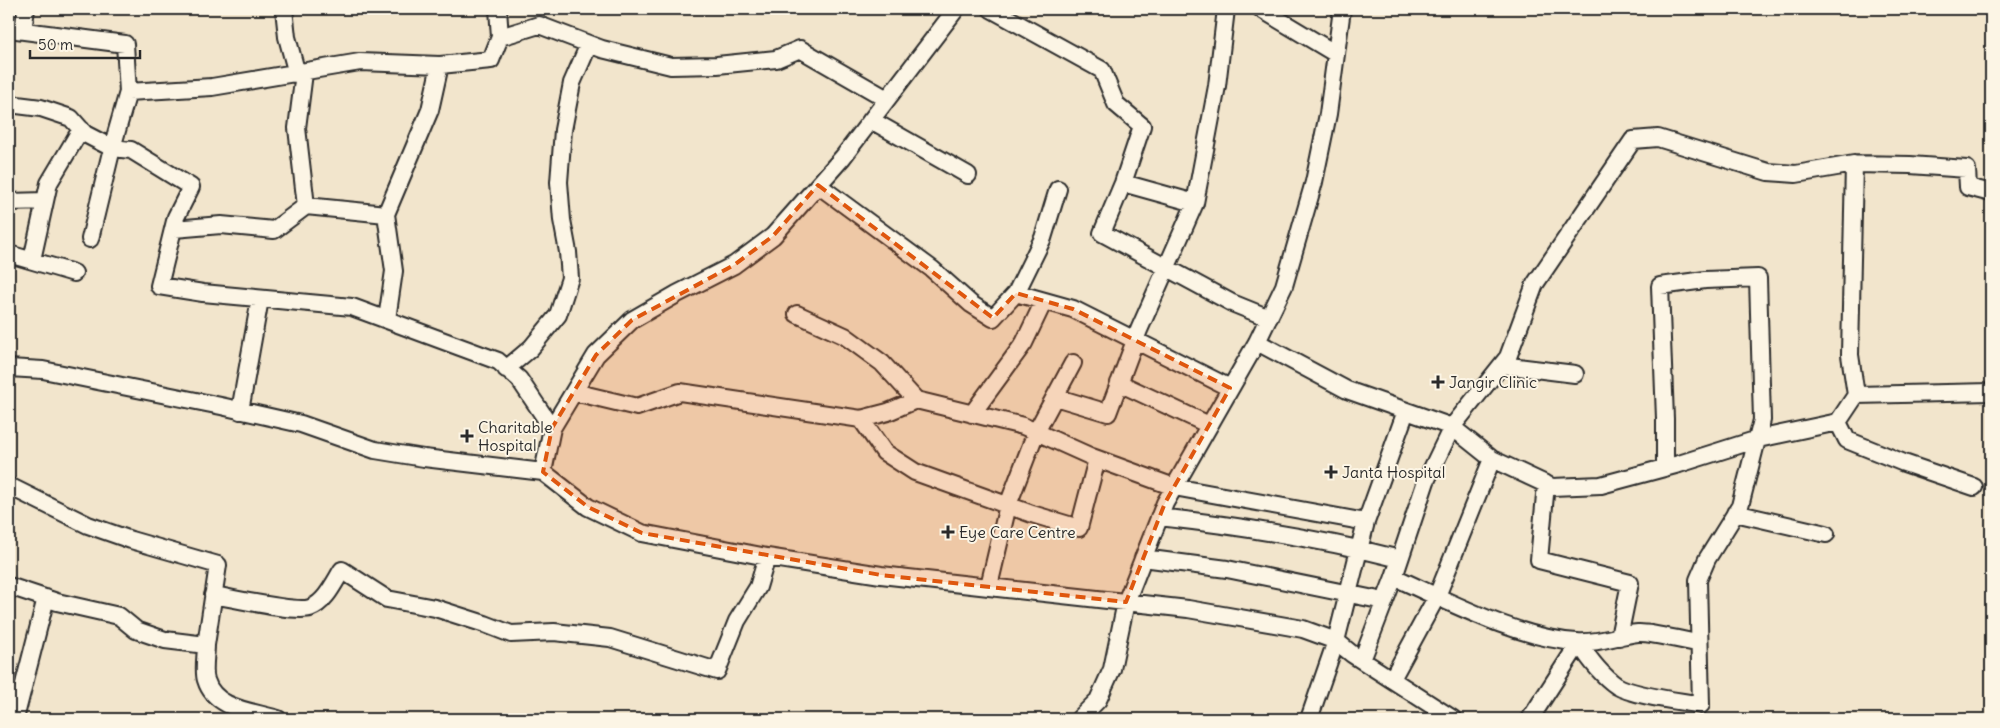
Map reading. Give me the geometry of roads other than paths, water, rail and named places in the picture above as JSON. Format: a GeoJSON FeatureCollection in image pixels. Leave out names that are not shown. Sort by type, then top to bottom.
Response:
{"type":"FeatureCollection","features":[{"type":"Feature","properties":{"kind":"street"},"geometry":{"type":"LineString","coordinates":[[26,9],[16,30],[125,44],[128,92],[90,239]]}},
{"type":"Feature","properties":{"kind":"street"},"geometry":{"type":"LineString","coordinates":[[284,9],[286,37],[301,73],[298,128],[306,206]]}},
{"type":"Feature","properties":{"kind":"street"},"geometry":{"type":"LineString","coordinates":[[128,92],[212,87],[360,62],[440,65],[491,60],[500,37],[498,9]]}},
{"type":"Feature","properties":{"kind":"street"},"geometry":{"type":"LineString","coordinates":[[543,472],[552,428],[596,355],[632,320],[677,294],[734,265],[773,236],[843,157],[956,9]]}},
{"type":"Feature","properties":{"kind":"street"},"geometry":{"type":"LineString","coordinates":[[991,9],[1102,70],[1116,104],[1142,126],[1124,183],[1102,233],[1232,303],[1268,318]]}},
{"type":"Feature","properties":{"kind":"street"},"geometry":{"type":"LineString","coordinates":[[1055,397],[1108,413],[1135,340],[1195,203],[1217,86],[1226,9]]}},
{"type":"Feature","properties":{"kind":"street"},"geometry":{"type":"LineString","coordinates":[[1261,9],[1336,54]]}},
{"type":"Feature","properties":{"kind":"street"},"geometry":{"type":"LineString","coordinates":[[1079,719],[1098,700],[1112,669],[1126,602],[1159,517],[1174,486],[1257,342],[1284,286],[1314,182],[1328,114],[1342,9]]}},
{"type":"Feature","properties":{"kind":"street"},"geometry":{"type":"LineString","coordinates":[[500,37],[539,24],[602,49],[671,66],[716,65],[776,59],[800,49],[887,99]]}},
{"type":"Feature","properties":{"kind":"street"},"geometry":{"type":"LineString","coordinates":[[506,368],[531,348],[558,315],[570,278],[559,182],[563,130],[572,83],[589,44]]}},
{"type":"Feature","properties":{"kind":"street"},"geometry":{"type":"LineString","coordinates":[[387,320],[394,271],[386,214],[430,110],[440,65]]}},
{"type":"Feature","properties":{"kind":"street"},"geometry":{"type":"LineString","coordinates":[[9,104],[41,108],[71,118],[85,134],[112,148],[131,150],[191,186],[176,217],[159,286],[204,293],[352,307],[498,361],[518,379],[552,428]]}},
{"type":"Feature","properties":{"kind":"street"},"geometry":{"type":"LineString","coordinates":[[871,120],[968,175]]}},
{"type":"Feature","properties":{"kind":"street"},"geometry":{"type":"LineString","coordinates":[[32,260],[50,183],[81,128]]}},
{"type":"Feature","properties":{"kind":"street"},"geometry":{"type":"LineString","coordinates":[[1362,660],[1394,577],[1426,481],[1452,427],[1508,357],[1534,284],[1633,140],[1658,138],[1768,172],[1796,174],[1854,164],[1967,169],[1968,187],[1991,192]]}},
{"type":"Feature","properties":{"kind":"street"},"geometry":{"type":"LineString","coordinates":[[1257,342],[1347,390],[1452,427],[1492,458],[1552,486],[1602,485],[1758,439],[1838,422],[1856,395],[1850,355],[1854,164]]}},
{"type":"Feature","properties":{"kind":"street"},"geometry":{"type":"LineString","coordinates":[[1124,183],[1195,203]]}},
{"type":"Feature","properties":{"kind":"street"},"geometry":{"type":"LineString","coordinates":[[818,185],[932,270],[971,304],[993,318],[1016,293],[1043,238],[1058,189]]}},
{"type":"Feature","properties":{"kind":"street"},"geometry":{"type":"LineString","coordinates":[[9,202],[45,201]]}},
{"type":"Feature","properties":{"kind":"street"},"geometry":{"type":"LineString","coordinates":[[174,229],[221,225],[274,230],[306,206],[386,214]]}},
{"type":"Feature","properties":{"kind":"street"},"geometry":{"type":"LineString","coordinates":[[9,254],[74,273]]}},
{"type":"Feature","properties":{"kind":"street"},"geometry":{"type":"LineString","coordinates":[[1579,643],[1591,662],[1618,686],[1649,696],[1701,705],[1698,643],[1698,580],[1707,559],[1740,506],[1762,420],[1758,278],[1705,280],[1660,286],[1665,467]]}},
{"type":"Feature","properties":{"kind":"street"},"geometry":{"type":"LineString","coordinates":[[1016,293],[1073,309],[1230,388]]}},
{"type":"Feature","properties":{"kind":"street"},"geometry":{"type":"LineString","coordinates":[[240,410],[260,299]]}},
{"type":"Feature","properties":{"kind":"street"},"geometry":{"type":"LineString","coordinates":[[972,414],[1024,343],[1044,301]]}},
{"type":"Feature","properties":{"kind":"street"},"geometry":{"type":"LineString","coordinates":[[796,314],[845,336],[882,363],[916,400],[1023,426],[1097,460],[1174,486],[1366,522]]}},
{"type":"Feature","properties":{"kind":"street"},"geometry":{"type":"LineString","coordinates":[[989,586],[1008,505],[1036,432],[1073,363]]}},
{"type":"Feature","properties":{"kind":"street"},"geometry":{"type":"LineString","coordinates":[[1502,365],[1575,374]]}},
{"type":"Feature","properties":{"kind":"street"},"geometry":{"type":"LineString","coordinates":[[9,368],[44,370],[240,410],[301,424],[375,450],[424,458],[543,472],[588,507],[642,533],[767,557],[881,575],[1188,609],[1303,629],[1336,641],[1453,719]]}},
{"type":"Feature","properties":{"kind":"street"},"geometry":{"type":"LineString","coordinates":[[1120,383],[1209,425]]}},
{"type":"Feature","properties":{"kind":"street"},"geometry":{"type":"LineString","coordinates":[[574,392],[637,407],[680,392],[861,419],[888,412],[916,400]]}},
{"type":"Feature","properties":{"kind":"street"},"geometry":{"type":"LineString","coordinates":[[1856,395],[1991,392]]}},
{"type":"Feature","properties":{"kind":"street"},"geometry":{"type":"LineString","coordinates":[[1309,719],[1336,641],[1366,522],[1406,411]]}},
{"type":"Feature","properties":{"kind":"street"},"geometry":{"type":"LineString","coordinates":[[861,419],[884,452],[915,472],[1079,528],[1097,460]]}},
{"type":"Feature","properties":{"kind":"street"},"geometry":{"type":"LineString","coordinates":[[1838,422],[1847,440],[1974,488]]}},
{"type":"Feature","properties":{"kind":"street"},"geometry":{"type":"LineString","coordinates":[[1392,679],[1437,596],[1492,458]]}},
{"type":"Feature","properties":{"kind":"street"},"geometry":{"type":"LineString","coordinates":[[1546,484],[1539,560],[1630,583],[1619,638]]}},
{"type":"Feature","properties":{"kind":"street"},"geometry":{"type":"LineString","coordinates":[[9,486],[88,525],[131,540],[218,565],[206,645],[205,680],[216,698],[236,708],[278,719]]}},
{"type":"Feature","properties":{"kind":"street"},"geometry":{"type":"LineString","coordinates":[[1735,513],[1826,534]]}},
{"type":"Feature","properties":{"kind":"street"},"geometry":{"type":"LineString","coordinates":[[1159,517],[1225,524],[1360,549],[1400,559]]}},
{"type":"Feature","properties":{"kind":"street"},"geometry":{"type":"LineString","coordinates":[[214,595],[287,608],[310,608],[325,597],[342,570],[387,599],[435,608],[511,634],[554,632],[610,638],[717,671],[737,621],[758,587],[767,557]]}},
{"type":"Feature","properties":{"kind":"street"},"geometry":{"type":"LineString","coordinates":[[1143,558],[1227,569],[1384,601]]}},
{"type":"Feature","properties":{"kind":"street"},"geometry":{"type":"LineString","coordinates":[[1394,577],[1541,638],[1579,643],[1619,638],[1639,633],[1698,643]]}},
{"type":"Feature","properties":{"kind":"street"},"geometry":{"type":"LineString","coordinates":[[9,586],[46,598],[119,616],[136,630],[165,640],[206,645]]}},
{"type":"Feature","properties":{"kind":"street"},"geometry":{"type":"LineString","coordinates":[[15,719],[46,598]]}},
{"type":"Feature","properties":{"kind":"street"},"geometry":{"type":"LineString","coordinates":[[1530,719],[1579,643]]}},
{"type":"Feature","properties":{"kind":"place","name":"Jangir Clinic"},"geometry":{"type":"Point","coordinates":[1438,382]}},
{"type":"Feature","properties":{"kind":"place","name":"Charitable Hospital"},"geometry":{"type":"Point","coordinates":[467,436]}},
{"type":"Feature","properties":{"kind":"place","name":"Janta Hospital"},"geometry":{"type":"Point","coordinates":[1331,472]}},
{"type":"Feature","properties":{"kind":"place","name":"Eye Care Centre"},"geometry":{"type":"Point","coordinates":[948,532]}}]}
